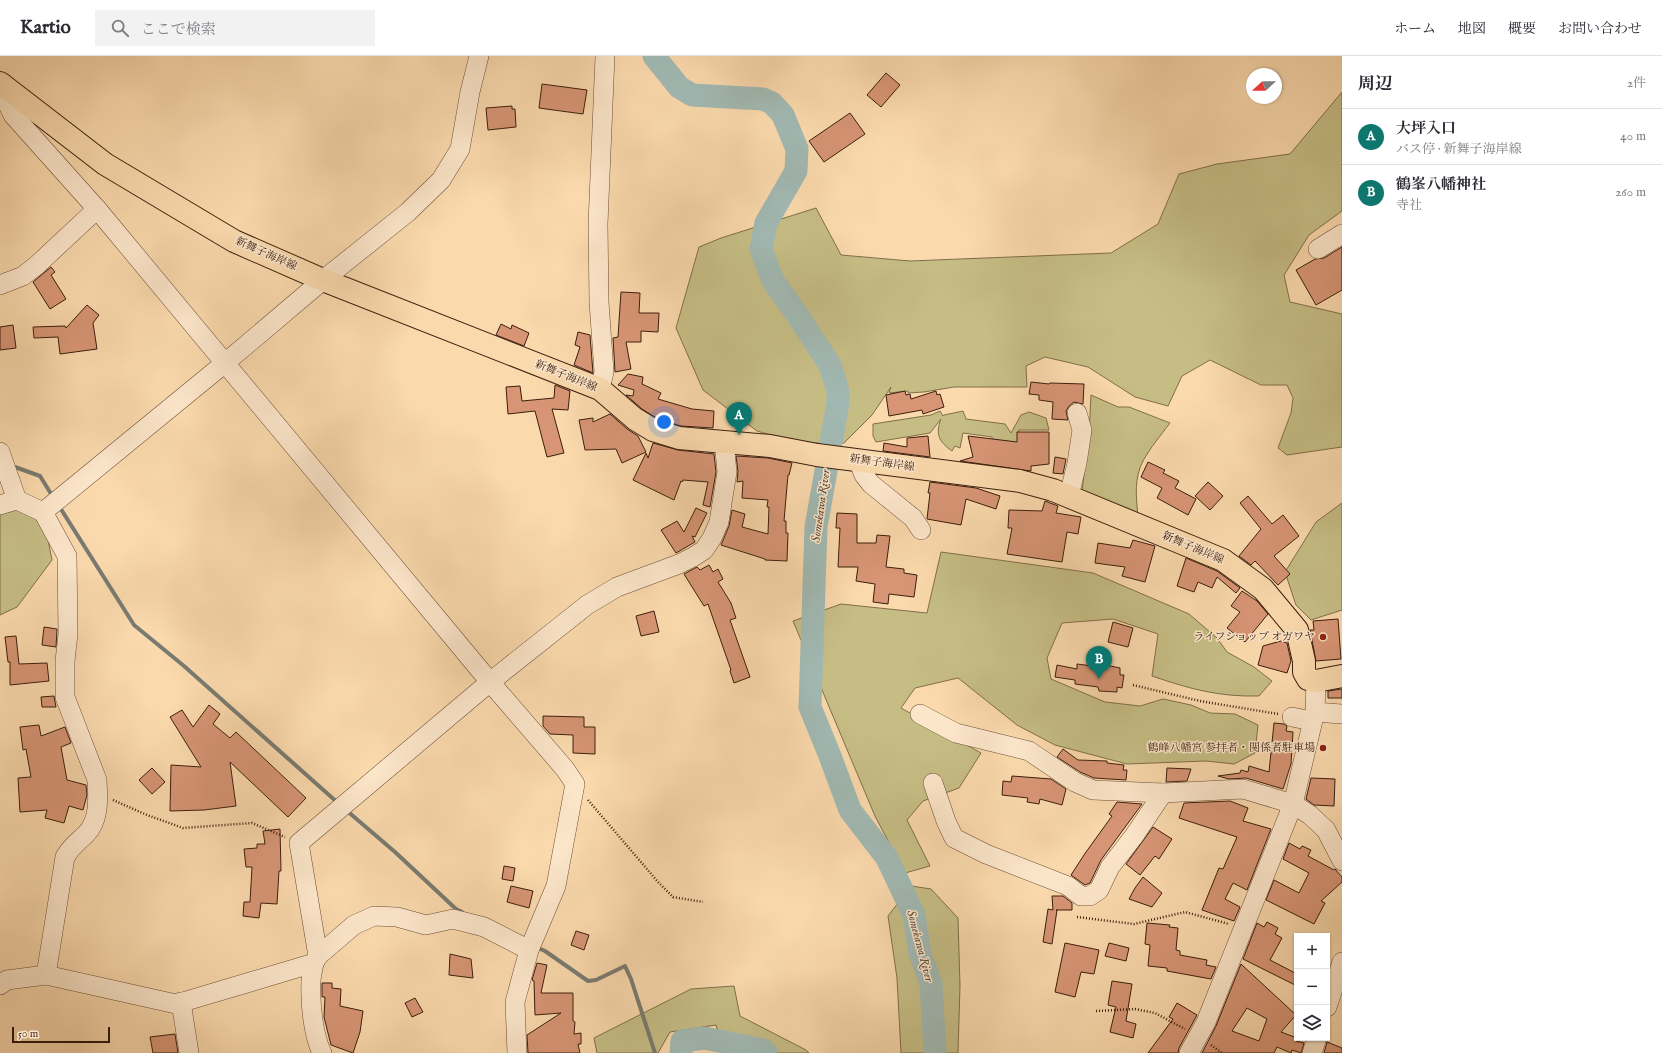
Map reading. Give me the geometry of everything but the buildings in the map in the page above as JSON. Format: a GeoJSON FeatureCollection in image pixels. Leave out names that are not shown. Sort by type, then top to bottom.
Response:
{"type":"FeatureCollection","features":[{"type":"Feature","properties":{"kind":"main road","name":"新舞子海岸線"},"geometry":{"type":"LineString","coordinates":[[0,83],[105,164],[234,240],[323,280],[600,389],[635,419],[653,430],[679,438],[770,446],[817,455],[1020,481],[1053,490],[1223,560],[1263,589],[1297,630],[1304,661],[1304,672],[1308,679],[1316,681]]}},
{"type":"Feature","properties":{"kind":"main road"},"geometry":{"type":"LineString","coordinates":[[1316,681],[1342,676]]}},
{"type":"Feature","properties":{"kind":"street"},"geometry":{"type":"LineString","coordinates":[[44,512],[323,280],[408,212],[442,180],[460,149],[470,92],[480,56]]}},
{"type":"Feature","properties":{"kind":"street"},"geometry":{"type":"LineString","coordinates":[[600,389],[604,372],[599,302],[598,224],[605,56]]}},
{"type":"Feature","properties":{"kind":"street"},"geometry":{"type":"LineString","coordinates":[[0,88],[13,115],[97,209],[490,682],[565,769],[575,784],[556,886],[529,950],[515,1002],[517,1053]]}},
{"type":"Feature","properties":{"kind":"street"},"geometry":{"type":"LineString","coordinates":[[0,284],[23,276],[37,265],[97,209]]}},
{"type":"Feature","properties":{"kind":"street"},"geometry":{"type":"LineString","coordinates":[[1318,249],[1342,234]]}},
{"type":"Feature","properties":{"kind":"street"},"geometry":{"type":"LineString","coordinates":[[1068,496],[1077,463],[1082,430],[1078,413]]}},
{"type":"Feature","properties":{"kind":"street"},"geometry":{"type":"LineString","coordinates":[[322,1053],[318,1046],[311,981],[316,959],[299,843],[490,682],[587,604],[617,587],[686,560],[704,550],[712,538],[719,522],[727,472],[724,441]]}},
{"type":"Feature","properties":{"kind":"street"},"geometry":{"type":"LineString","coordinates":[[0,452],[9,502],[44,512],[67,556],[68,634],[65,661],[65,697],[97,780],[98,793],[95,821],[87,833],[72,846],[65,857],[46,975]]}},
{"type":"Feature","properties":{"kind":"street"},"geometry":{"type":"LineString","coordinates":[[851,459],[871,484],[912,518],[921,530]]}},
{"type":"Feature","properties":{"kind":"street"},"geometry":{"type":"LineString","coordinates":[[1188,1053],[1206,1022],[1293,804],[1314,717],[1316,681]]}},
{"type":"Feature","properties":{"kind":"street"},"geometry":{"type":"LineString","coordinates":[[920,714],[956,733],[1029,751],[1075,782],[1093,790],[1163,793],[1243,789],[1293,804],[1310,815],[1326,830],[1342,861]]}},
{"type":"Feature","properties":{"kind":"street"},"geometry":{"type":"LineString","coordinates":[[1292,717],[1314,717],[1342,714]]}},
{"type":"Feature","properties":{"kind":"street"},"geometry":{"type":"LineString","coordinates":[[933,784],[946,821],[954,838],[986,854],[1068,886],[1081,896],[1090,896],[1099,890],[1110,867],[1134,836],[1163,793]]}},
{"type":"Feature","properties":{"kind":"street"},"geometry":{"type":"LineString","coordinates":[[0,984],[7,980],[46,975],[176,1004],[316,959],[354,925],[374,916],[396,918],[426,925],[453,919],[484,927],[529,950]]}},
{"type":"Feature","properties":{"kind":"street"},"geometry":{"type":"LineString","coordinates":[[1328,1005],[1338,992],[1342,962]]}},
{"type":"Feature","properties":{"kind":"street"},"geometry":{"type":"LineString","coordinates":[[181,1002],[189,1053]]}},
{"type":"Feature","properties":{"kind":"street"},"geometry":{"type":"LineString","coordinates":[[1312,1053],[1316,1041]]}},
{"type":"Feature","properties":{"kind":"path"},"geometry":{"type":"LineString","coordinates":[[1133,685],[1200,701],[1292,717]]}},
{"type":"Feature","properties":{"kind":"path"},"geometry":{"type":"LineString","coordinates":[[575,784],[672,897],[703,902]]}},
{"type":"Feature","properties":{"kind":"path"},"geometry":{"type":"LineString","coordinates":[[98,793],[147,815],[183,828],[252,823],[299,843]]}},
{"type":"Feature","properties":{"kind":"path"},"geometry":{"type":"LineString","coordinates":[[1078,917],[1134,924],[1185,912],[1243,929]]}},
{"type":"Feature","properties":{"kind":"path"},"geometry":{"type":"LineString","coordinates":[[1096,1012],[1136,1009],[1155,1013],[1198,1036],[1222,1053]]}},
{"type":"Feature","properties":{"kind":"shaded area"},"geometry":{"type":"Polygon","coordinates":[[[1342,92],[1342,211],[1309,235],[1284,275],[1290,302],[1342,314],[1342,447],[1287,455],[1278,448],[1291,413],[1293,398],[1287,385],[1261,385],[1210,360],[1182,376],[1168,406],[1135,397],[1088,367],[1045,357],[1026,366],[1027,387],[954,387],[924,392],[908,393],[908,391],[889,393],[891,387],[872,415],[844,443],[798,443],[757,431],[703,390],[676,328],[699,247],[721,238],[816,208],[841,255],[910,261],[1111,253],[1158,224],[1179,174],[1217,164],[1290,154],[1342,92]]]}},
{"type":"Feature","properties":{"kind":"shaded area"},"geometry":{"type":"Polygon","coordinates":[[[1091,395],[1118,407],[1129,407],[1170,423],[1149,451],[1140,467],[1136,488],[1138,516],[1082,491],[1089,435],[1091,395]]]}},
{"type":"Feature","properties":{"kind":"shaded area"},"geometry":{"type":"Polygon","coordinates":[[[940,411],[943,416],[963,411],[966,419],[1005,424],[1011,433],[1021,415],[1029,412],[1046,418],[1049,430],[1019,430],[1017,449],[994,447],[992,437],[963,433],[960,448],[955,446],[952,451],[941,441],[939,437],[938,429],[941,419],[930,433],[876,442],[873,436],[873,424],[931,415],[940,411]]]}},
{"type":"Feature","properties":{"kind":"shaded area"},"geometry":{"type":"Polygon","coordinates":[[[1342,503],[1342,610],[1311,620],[1296,605],[1285,572],[1316,522],[1342,503]]]}},
{"type":"Feature","properties":{"kind":"shaded area"},"geometry":{"type":"Polygon","coordinates":[[[16,510],[34,516],[47,535],[52,560],[17,607],[0,615],[0,513],[16,510]]]}},
{"type":"Feature","properties":{"kind":"shaded area"},"geometry":{"type":"Polygon","coordinates":[[[941,552],[1093,573],[1189,614],[1217,638],[1227,652],[1254,667],[1272,681],[1259,696],[1218,694],[1179,685],[1152,676],[1158,634],[1113,619],[1062,623],[1047,658],[1051,679],[1105,702],[1140,706],[1163,699],[1191,705],[1210,713],[1235,714],[1258,725],[1255,753],[1234,764],[1206,761],[1127,764],[1055,745],[1017,725],[958,678],[915,688],[901,708],[981,753],[959,788],[923,801],[907,820],[930,866],[905,873],[875,816],[793,621],[841,604],[927,613],[941,552]]]}},
{"type":"Feature","properties":{"kind":"shaded area"},"geometry":{"type":"Polygon","coordinates":[[[911,886],[931,889],[958,918],[960,986],[958,1053],[901,1053],[897,978],[888,916],[911,886]]]}},
{"type":"Feature","properties":{"kind":"shaded area"},"geometry":{"type":"Polygon","coordinates":[[[734,986],[740,1016],[806,1050],[809,1053],[724,1053],[716,1025],[670,1032],[658,1053],[597,1053],[594,1038],[691,989],[734,986]]]}},
{"type":"Feature","properties":{"kind":"waterway","name":"Somekawa River"},"geometry":{"type":"LineString","coordinates":[[654,56],[679,87],[692,95],[763,99],[772,103],[783,115],[797,149],[796,171],[766,223],[761,249],[773,281],[830,365],[838,391],[838,403],[816,527],[810,707],[850,810],[887,858],[914,915],[920,954],[931,983],[935,1053]]}},
{"type":"Feature","properties":{"kind":"waterway"},"geometry":{"type":"LineString","coordinates":[[15,467],[40,476],[53,497]]}},
{"type":"Feature","properties":{"kind":"waterway"},"geometry":{"type":"LineString","coordinates":[[59,506],[134,625],[184,666],[338,803]]}},
{"type":"Feature","properties":{"kind":"waterway"},"geometry":{"type":"LineString","coordinates":[[346,810],[395,852],[456,909],[462,912]]}},
{"type":"Feature","properties":{"kind":"waterway"},"geometry":{"type":"LineString","coordinates":[[536,947],[545,951],[588,981],[596,980],[625,966],[631,979],[655,1053]]}},
{"type":"Feature","properties":{"kind":"waterway","name":"Somekawa River"},"geometry":{"type":"LineString","coordinates":[[681,1053],[682,1041],[704,1038],[763,1050],[766,1053]]}},
{"type":"Feature","properties":{"kind":"place","name":"大坪入口"},"geometry":{"type":"Point","coordinates":[739,435]}},
{"type":"Feature","properties":{"kind":"place","name":"ライフショップ オガワヤ"},"geometry":{"type":"Point","coordinates":[1323,637]}},
{"type":"Feature","properties":{"kind":"place","name":"鶴峯八幡神社"},"geometry":{"type":"Point","coordinates":[1099,679]}},
{"type":"Feature","properties":{"kind":"place","name":"鶴峰八幡宮 参拝者・関係者駐車場"},"geometry":{"type":"Point","coordinates":[1323,748]}}]}
